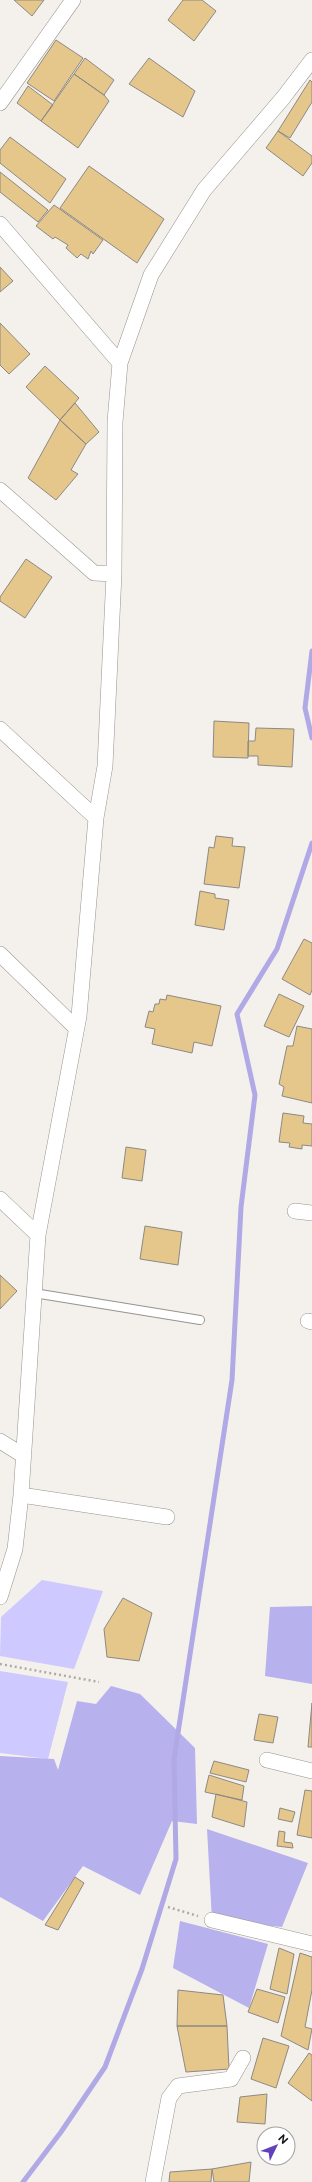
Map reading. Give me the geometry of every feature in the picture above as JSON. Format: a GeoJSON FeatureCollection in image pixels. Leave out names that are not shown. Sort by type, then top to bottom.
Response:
{"type":"FeatureCollection","features":[{"type":"Feature","properties":{"kind":"street"},"geometry":{"type":"LineString","coordinates":[[0,103],[73,0]]}},
{"type":"Feature","properties":{"kind":"street"},"geometry":{"type":"LineString","coordinates":[[0,1597],[15,1549],[24,1456],[38,1235],[79,1016],[96,818],[105,766],[114,574],[115,422],[120,363],[151,275],[204,190],[284,98],[312,60]]}},
{"type":"Feature","properties":{"kind":"street"},"geometry":{"type":"LineString","coordinates":[[0,225],[120,363]]}},
{"type":"Feature","properties":{"kind":"street"},"geometry":{"type":"LineString","coordinates":[[0,490],[94,573],[114,574]]}},
{"type":"Feature","properties":{"kind":"street"},"geometry":{"type":"LineString","coordinates":[[0,729],[96,818]]}},
{"type":"Feature","properties":{"kind":"street"},"geometry":{"type":"LineString","coordinates":[[1,959],[76,1028]]}},
{"type":"Feature","properties":{"kind":"street"},"geometry":{"type":"LineString","coordinates":[[0,1199],[38,1235]]}},
{"type":"Feature","properties":{"kind":"street"},"geometry":{"type":"LineString","coordinates":[[295,1211],[312,1213]]}},
{"type":"Feature","properties":{"kind":"street"},"geometry":{"type":"LineString","coordinates":[[0,1441],[24,1456]]}},
{"type":"Feature","properties":{"kind":"street"},"geometry":{"type":"LineString","coordinates":[[21,1496],[167,1517]]}},
{"type":"Feature","properties":{"kind":"street"},"geometry":{"type":"LineString","coordinates":[[267,1760],[312,1771]]}},
{"type":"Feature","properties":{"kind":"street"},"geometry":{"type":"LineString","coordinates":[[212,1920],[312,1944]]}},
{"type":"Feature","properties":{"kind":"street"},"geometry":{"type":"LineString","coordinates":[[154,2182],[169,2098],[178,2086],[231,2079],[243,2058]]}},
{"type":"Feature","properties":{"kind":"lane"},"geometry":{"type":"LineString","coordinates":[[34,1293],[200,1320]]}},
{"type":"Feature","properties":{"kind":"path"},"geometry":{"type":"LineString","coordinates":[[0,1664],[99,1682]]}},
{"type":"Feature","properties":{"kind":"path"},"geometry":{"type":"LineString","coordinates":[[168,1907],[212,1920]]}},
{"type":"Feature","properties":{"kind":"shaded area"},"geometry":{"type":"Polygon","coordinates":[[[42,1580],[103,1591],[74,1669],[0,1656],[1,1617],[42,1580]]]}},
{"type":"Feature","properties":{"kind":"shaded area"},"geometry":{"type":"Polygon","coordinates":[[[312,1606],[312,1684],[265,1676],[270,1607],[312,1606]]]}},
{"type":"Feature","properties":{"kind":"shaded area"},"geometry":{"type":"Polygon","coordinates":[[[0,1671],[68,1682],[48,1759],[0,1753],[0,1671]]]}},
{"type":"Feature","properties":{"kind":"shaded area"},"geometry":{"type":"Polygon","coordinates":[[[111,1686],[140,1694],[195,1748],[197,1824],[172,1821],[140,1895],[83,1866],[43,1921],[0,1897],[0,1756],[54,1759],[58,1770],[77,1701],[96,1704],[111,1686]]]}},
{"type":"Feature","properties":{"kind":"shaded area"},"geometry":{"type":"Polygon","coordinates":[[[207,1829],[308,1863],[282,1927],[212,1920],[207,1829]]]}},
{"type":"Feature","properties":{"kind":"shaded area"},"geometry":{"type":"Polygon","coordinates":[[[180,1921],[268,1944],[249,2008],[173,1968],[180,1921]]]}},
{"type":"Feature","properties":{"kind":"building"},"geometry":{"type":"Polygon","coordinates":[[[14,0],[44,0],[32,16],[14,0]]]}},
{"type":"Feature","properties":{"kind":"building"},"geometry":{"type":"Polygon","coordinates":[[[183,0],[202,0],[216,11],[194,41],[168,20],[183,0]]]}},
{"type":"Feature","properties":{"kind":"building"},"geometry":{"type":"Polygon","coordinates":[[[56,40],[83,58],[54,101],[27,83],[56,40]]]}},
{"type":"Feature","properties":{"kind":"building"},"geometry":{"type":"Polygon","coordinates":[[[85,58],[114,80],[104,95],[74,74],[85,58]]]}},
{"type":"Feature","properties":{"kind":"building"},"geometry":{"type":"Polygon","coordinates":[[[149,58],[195,91],[183,117],[129,84],[149,58]]]}},
{"type":"Feature","properties":{"kind":"building"},"geometry":{"type":"Polygon","coordinates":[[[74,74],[104,95],[109,101],[78,148],[41,121],[74,74]]]}},
{"type":"Feature","properties":{"kind":"building"},"geometry":{"type":"Polygon","coordinates":[[[310,80],[312,82],[312,102],[290,138],[278,131],[310,80]]]}},
{"type":"Feature","properties":{"kind":"building"},"geometry":{"type":"Polygon","coordinates":[[[28,86],[53,105],[41,121],[17,103],[28,86]]]}},
{"type":"Feature","properties":{"kind":"building"},"geometry":{"type":"Polygon","coordinates":[[[278,131],[312,156],[312,163],[303,176],[266,148],[278,131]]]}},
{"type":"Feature","properties":{"kind":"building"},"geometry":{"type":"Polygon","coordinates":[[[10,137],[66,179],[50,203],[0,163],[0,150],[10,137]]]}},
{"type":"Feature","properties":{"kind":"building"},"geometry":{"type":"Polygon","coordinates":[[[89,166],[164,219],[137,263],[60,208],[89,166]]]}},
{"type":"Feature","properties":{"kind":"building"},"geometry":{"type":"Polygon","coordinates":[[[0,172],[48,210],[38,222],[0,192],[0,172]]]}},
{"type":"Feature","properties":{"kind":"building"},"geometry":{"type":"Polygon","coordinates":[[[54,205],[103,240],[93,254],[91,251],[88,259],[81,254],[77,258],[66,248],[68,245],[55,237],[53,239],[36,226],[54,205]]]}},
{"type":"Feature","properties":{"kind":"building"},"geometry":{"type":"Polygon","coordinates":[[[0,267],[13,281],[0,292],[0,267]]]}},
{"type":"Feature","properties":{"kind":"building"},"geometry":{"type":"Polygon","coordinates":[[[0,323],[30,354],[9,374],[0,365],[0,323]]]}},
{"type":"Feature","properties":{"kind":"building"},"geometry":{"type":"Polygon","coordinates":[[[45,366],[79,398],[60,420],[26,387],[45,366]]]}},
{"type":"Feature","properties":{"kind":"building"},"geometry":{"type":"Polygon","coordinates":[[[75,403],[99,432],[86,444],[60,420],[75,403]]]}},
{"type":"Feature","properties":{"kind":"building"},"geometry":{"type":"Polygon","coordinates":[[[60,420],[86,444],[71,470],[78,474],[56,500],[28,478],[60,420]]]}},
{"type":"Feature","properties":{"kind":"building"},"geometry":{"type":"Polygon","coordinates":[[[26,559],[52,577],[25,618],[0,601],[0,597],[26,559]]]}},
{"type":"Feature","properties":{"kind":"building"},"geometry":{"type":"Polygon","coordinates":[[[214,721],[249,723],[248,758],[213,757],[214,721]]]}},
{"type":"Feature","properties":{"kind":"building"},"geometry":{"type":"Polygon","coordinates":[[[256,728],[294,729],[292,767],[258,765],[258,756],[248,756],[248,741],[255,741],[256,728]]]}},
{"type":"Feature","properties":{"kind":"building"},"geometry":{"type":"Polygon","coordinates":[[[216,836],[233,838],[232,846],[245,847],[239,888],[204,884],[209,847],[214,848],[216,836]]]}},
{"type":"Feature","properties":{"kind":"building"},"geometry":{"type":"Polygon","coordinates":[[[200,891],[215,894],[215,898],[229,900],[224,930],[195,925],[200,891]]]}},
{"type":"Feature","properties":{"kind":"building"},"geometry":{"type":"Polygon","coordinates":[[[304,939],[312,943],[312,990],[310,995],[282,979],[304,939]]]}},
{"type":"Feature","properties":{"kind":"building"},"geometry":{"type":"Polygon","coordinates":[[[279,994],[304,1006],[289,1037],[264,1026],[279,994]]]}},
{"type":"Feature","properties":{"kind":"building"},"geometry":{"type":"Polygon","coordinates":[[[167,995],[221,1006],[212,1046],[194,1042],[192,1053],[152,1044],[155,1029],[145,1027],[149,1011],[153,1012],[155,1004],[159,1004],[160,999],[166,1000],[167,995]]]}},
{"type":"Feature","properties":{"kind":"building"},"geometry":{"type":"Polygon","coordinates":[[[297,1026],[312,1029],[312,1103],[282,1096],[284,1087],[279,1084],[287,1046],[293,1046],[297,1026]]]}},
{"type":"Feature","properties":{"kind":"building"},"geometry":{"type":"Polygon","coordinates":[[[283,1113],[304,1116],[303,1123],[312,1124],[312,1146],[302,1145],[302,1149],[289,1147],[290,1143],[279,1142],[283,1113]]]}},
{"type":"Feature","properties":{"kind":"building"},"geometry":{"type":"Polygon","coordinates":[[[126,1147],[146,1150],[142,1181],[122,1178],[126,1147]]]}},
{"type":"Feature","properties":{"kind":"building"},"geometry":{"type":"Polygon","coordinates":[[[145,1226],[182,1232],[178,1265],[140,1259],[145,1226]]]}},
{"type":"Feature","properties":{"kind":"building"},"geometry":{"type":"Polygon","coordinates":[[[0,1275],[17,1291],[0,1309],[0,1275]]]}},
{"type":"Feature","properties":{"kind":"building"},"geometry":{"type":"Polygon","coordinates":[[[123,1598],[152,1613],[139,1661],[107,1657],[104,1629],[123,1598]]]}},
{"type":"Feature","properties":{"kind":"building"},"geometry":{"type":"Polygon","coordinates":[[[312,1703],[312,1747],[308,1747],[312,1703]]]}},
{"type":"Feature","properties":{"kind":"building"},"geometry":{"type":"Polygon","coordinates":[[[259,1714],[278,1717],[273,1743],[254,1740],[259,1714]]]}},
{"type":"Feature","properties":{"kind":"building"},"geometry":{"type":"Polygon","coordinates":[[[214,1761],[249,1770],[246,1782],[210,1773],[214,1761]]]}},
{"type":"Feature","properties":{"kind":"building"},"geometry":{"type":"Polygon","coordinates":[[[209,1775],[244,1786],[242,1800],[205,1792],[209,1775]]]}},
{"type":"Feature","properties":{"kind":"building"},"geometry":{"type":"Polygon","coordinates":[[[305,1790],[312,1791],[312,1838],[297,1835],[305,1790]]]}},
{"type":"Feature","properties":{"kind":"building"},"geometry":{"type":"Polygon","coordinates":[[[216,1794],[247,1802],[244,1827],[212,1817],[216,1794]]]}},
{"type":"Feature","properties":{"kind":"building"},"geometry":{"type":"Polygon","coordinates":[[[280,1808],[295,1812],[292,1822],[278,1819],[280,1808]]]}},
{"type":"Feature","properties":{"kind":"building"},"geometry":{"type":"Polygon","coordinates":[[[279,1831],[285,1832],[284,1842],[292,1843],[293,1848],[277,1846],[279,1831]]]}},
{"type":"Feature","properties":{"kind":"building"},"geometry":{"type":"Polygon","coordinates":[[[75,1877],[84,1883],[58,1930],[45,1925],[75,1877]]]}},
{"type":"Feature","properties":{"kind":"building"},"geometry":{"type":"Polygon","coordinates":[[[279,1948],[294,1954],[287,1994],[270,1989],[279,1948]]]}},
{"type":"Feature","properties":{"kind":"building"},"geometry":{"type":"Polygon","coordinates":[[[300,1953],[312,1957],[312,1990],[305,2027],[312,2029],[308,2050],[281,2036],[300,1953]]]}},
{"type":"Feature","properties":{"kind":"building"},"geometry":{"type":"Polygon","coordinates":[[[257,1989],[285,1997],[278,2023],[248,2012],[257,1989]]]}},
{"type":"Feature","properties":{"kind":"building"},"geometry":{"type":"Polygon","coordinates":[[[178,1990],[223,1995],[227,2026],[177,2026],[178,1990]]]}},
{"type":"Feature","properties":{"kind":"building"},"geometry":{"type":"Polygon","coordinates":[[[177,2026],[227,2026],[229,2069],[186,2072],[177,2026]]]}},
{"type":"Feature","properties":{"kind":"building"},"geometry":{"type":"Polygon","coordinates":[[[263,2038],[289,2046],[276,2088],[251,2079],[263,2038]]]}},
{"type":"Feature","properties":{"kind":"building"},"geometry":{"type":"Polygon","coordinates":[[[309,2053],[312,2055],[312,2101],[288,2083],[309,2053]]]}},
{"type":"Feature","properties":{"kind":"building"},"geometry":{"type":"Polygon","coordinates":[[[267,2094],[265,2124],[237,2122],[240,2097],[267,2094]]]}},
{"type":"Feature","properties":{"kind":"building"},"geometry":{"type":"Polygon","coordinates":[[[251,2162],[249,2182],[214,2182],[212,2169],[251,2162]]]}},
{"type":"Feature","properties":{"kind":"building"},"geometry":{"type":"Polygon","coordinates":[[[212,2169],[211,2182],[169,2182],[170,2172],[212,2169]]]}},
{"type":"Feature","properties":{"kind":"waterway"},"geometry":{"type":"LineString","coordinates":[[312,651],[305,708],[312,738]]}},
{"type":"Feature","properties":{"kind":"waterway"},"geometry":{"type":"LineString","coordinates":[[23,2182],[61,2132],[105,2067],[142,1969],[176,1859],[174,1759],[232,1380],[241,1207],[255,1095],[237,1014],[277,949],[312,843]]}}]}
